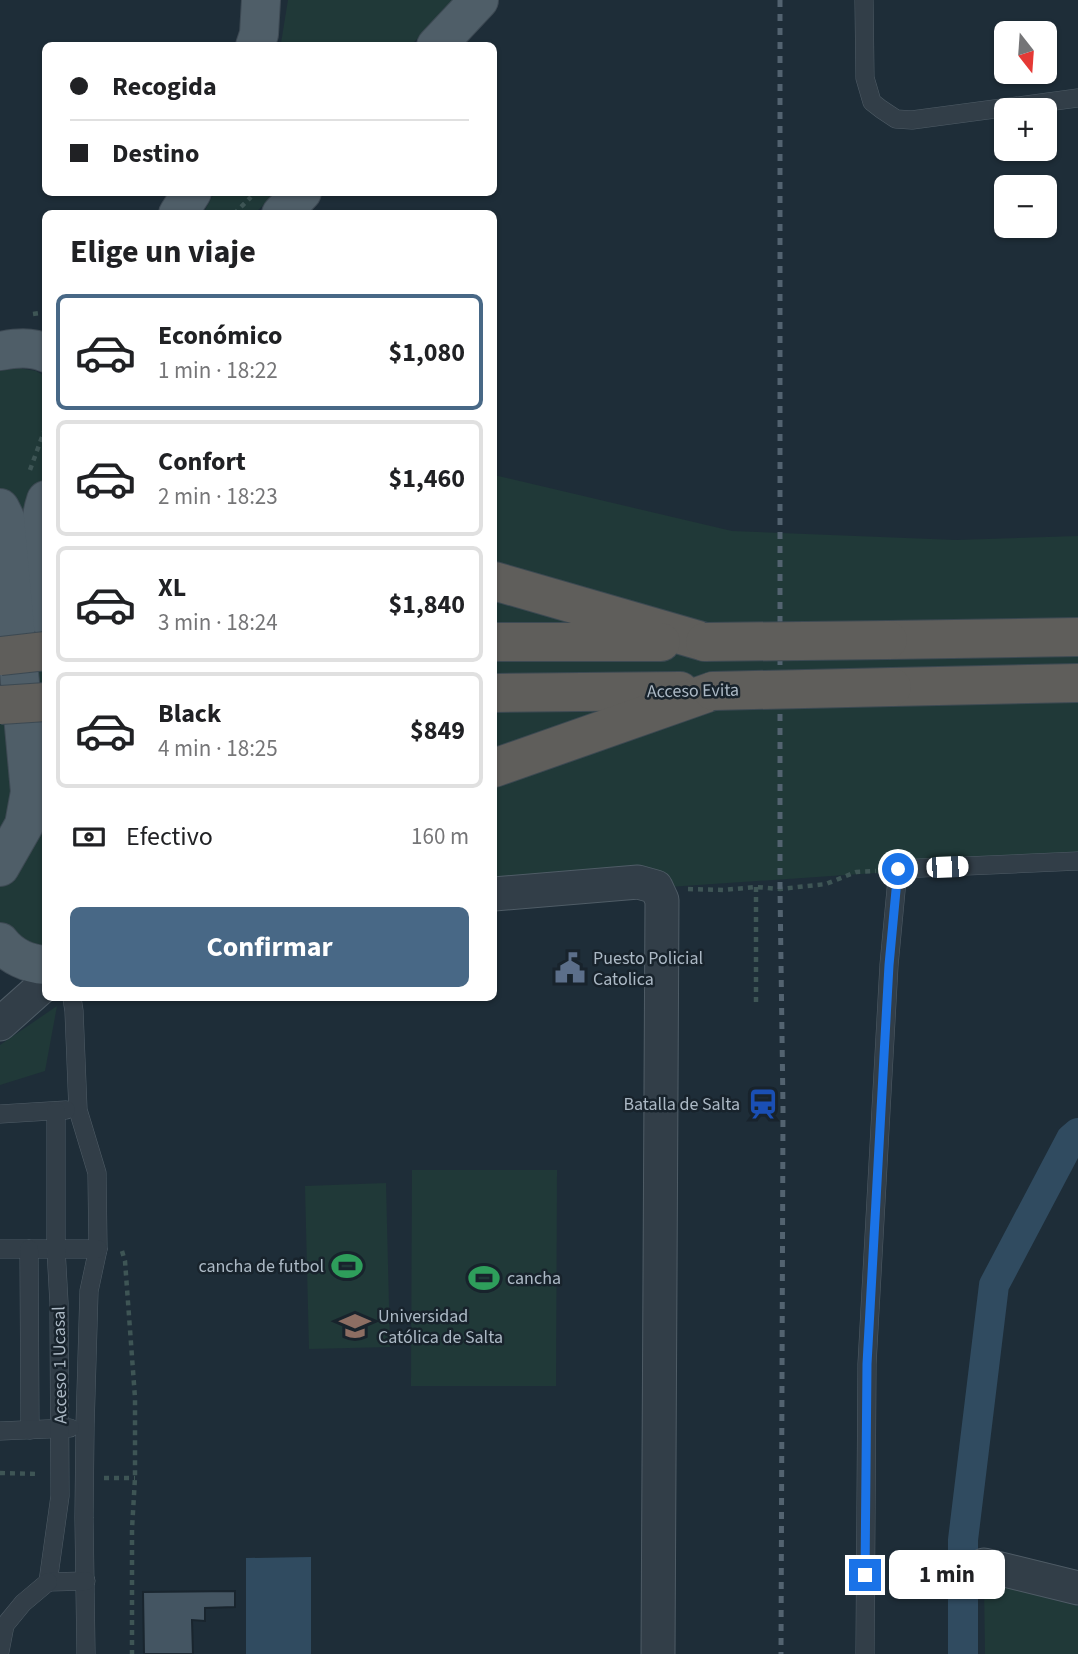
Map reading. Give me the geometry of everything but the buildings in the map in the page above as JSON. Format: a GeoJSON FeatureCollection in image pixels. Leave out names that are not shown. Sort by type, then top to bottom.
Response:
{"type":"FeatureCollection","features":[{"type":"Feature","properties":{"kind":"highway"},"geometry":{"type":"LineString","coordinates":[[497,582],[705,642]]}},
{"type":"Feature","properties":{"kind":"highway"},"geometry":{"type":"LineString","coordinates":[[497,642],[1078,637]]}},
{"type":"Feature","properties":{"kind":"highway"},"geometry":{"type":"LineString","coordinates":[[0,656],[42,651]]}},
{"type":"Feature","properties":{"kind":"highway","name":"Acceso Evita"},"geometry":{"type":"LineString","coordinates":[[497,693],[1078,683]]}},
{"type":"Feature","properties":{"kind":"highway"},"geometry":{"type":"LineString","coordinates":[[497,767],[713,691]]}},
{"type":"Feature","properties":{"kind":"highway"},"geometry":{"type":"LineString","coordinates":[[0,705],[42,702]]}},
{"type":"Feature","properties":{"kind":"main road"},"geometry":{"type":"LineString","coordinates":[[256,42],[261,0]]}},
{"type":"Feature","properties":{"kind":"main road"},"geometry":{"type":"LineString","coordinates":[[273,0],[273,42]]}},
{"type":"Feature","properties":{"kind":"main road"},"geometry":{"type":"LineString","coordinates":[[440,42],[479,0]]}},
{"type":"Feature","properties":{"kind":"main road"},"geometry":{"type":"LineString","coordinates":[[285,210],[298,196]]}},
{"type":"Feature","properties":{"kind":"main road"},"geometry":{"type":"LineString","coordinates":[[0,351],[17,348],[42,350]]}},
{"type":"Feature","properties":{"kind":"main road"},"geometry":{"type":"LineString","coordinates":[[0,508],[5,518],[30,792],[23,825],[0,867]]}},
{"type":"Feature","properties":{"kind":"main road"},"geometry":{"type":"LineString","coordinates":[[42,522],[42,568]]}},
{"type":"Feature","properties":{"kind":"main road"},"geometry":{"type":"LineString","coordinates":[[0,942],[24,960],[42,964]]}},
{"type":"Feature","properties":{"kind":"street"},"geometry":{"type":"LineString","coordinates":[[497,894],[638,882],[656,887],[662,900],[658,1654]]}},
{"type":"Feature","properties":{"kind":"street"},"geometry":{"type":"LineString","coordinates":[[0,1024],[42,987]]}},
{"type":"Feature","properties":{"kind":"street"},"geometry":{"type":"LineString","coordinates":[[984,1565],[1078,1588]]}},
{"type":"Feature","properties":{"kind":"lane"},"geometry":{"type":"LineString","coordinates":[[864,0],[865,78],[872,102],[896,119],[912,120],[1078,98]]}},
{"type":"Feature","properties":{"kind":"lane"},"geometry":{"type":"LineString","coordinates":[[865,1654],[867,1364],[889,965],[898,869],[1078,861]]}},
{"type":"Feature","properties":{"kind":"lane","name":"Acceso 1 Ucasal"},"geometry":{"type":"LineString","coordinates":[[72,1001],[78,1110],[97,1174],[98,1249],[89,1291],[85,1427],[86,1654]]}},
{"type":"Feature","properties":{"kind":"lane"},"geometry":{"type":"LineString","coordinates":[[0,1114],[78,1110]]}},
{"type":"Feature","properties":{"kind":"lane","name":"Acceso 1 Ucasal"},"geometry":{"type":"LineString","coordinates":[[48,1582],[60,1496],[56,1111]]}},
{"type":"Feature","properties":{"kind":"lane"},"geometry":{"type":"LineString","coordinates":[[0,1249],[98,1249]]}},
{"type":"Feature","properties":{"kind":"lane"},"geometry":{"type":"LineString","coordinates":[[29,1249],[30,1430]]}},
{"type":"Feature","properties":{"kind":"lane"},"geometry":{"type":"LineString","coordinates":[[0,1431],[85,1427]]}},
{"type":"Feature","properties":{"kind":"lane"},"geometry":{"type":"LineString","coordinates":[[0,1651],[5,1625],[23,1603],[48,1582],[86,1581]]}},
{"type":"Feature","properties":{"kind":"path"},"geometry":{"type":"LineString","coordinates":[[238,210],[251,196]]}},
{"type":"Feature","properties":{"kind":"path"},"geometry":{"type":"LineString","coordinates":[[656,887],[723,890],[755,887],[780,890],[826,884],[856,872],[898,869]]}},
{"type":"Feature","properties":{"kind":"path"},"geometry":{"type":"LineString","coordinates":[[755,887],[756,1005]]}},
{"type":"Feature","properties":{"kind":"path"},"geometry":{"type":"LineString","coordinates":[[121,1249],[125,1261],[135,1398],[132,1654]]}},
{"type":"Feature","properties":{"kind":"green space"},"geometry":{"type":"Polygon","coordinates":[[[288,0],[456,0],[414,42],[281,42],[288,0]]]}},
{"type":"Feature","properties":{"kind":"green space"},"geometry":{"type":"Polygon","coordinates":[[[212,196],[273,196],[258,210],[205,210],[212,196]]]}},
{"type":"Feature","properties":{"kind":"green space"},"geometry":{"type":"Polygon","coordinates":[[[19,368],[42,375],[42,948],[31,946],[0,926],[0,371],[19,368]]]}},
{"type":"Feature","properties":{"kind":"green space"},"geometry":{"type":"Polygon","coordinates":[[[497,476],[732,531],[956,540],[1078,536],[1078,863],[1020,863],[497,899],[497,476]]]}},
{"type":"Feature","properties":{"kind":"green space"},"geometry":{"type":"Polygon","coordinates":[[[57,1006],[45,1071],[0,1085],[0,1045],[57,1006]]]}},
{"type":"Feature","properties":{"kind":"green space","name":"cancha"},"geometry":{"type":"Polygon","coordinates":[[[412,1170],[557,1170],[556,1386],[411,1386],[412,1170]]]}},
{"type":"Feature","properties":{"kind":"green space","name":"cancha de futbol"},"geometry":{"type":"Polygon","coordinates":[[[386,1183],[390,1347],[309,1349],[305,1186],[386,1183]]]}},
{"type":"Feature","properties":{"kind":"green space"},"geometry":{"type":"Polygon","coordinates":[[[984,1582],[1078,1606],[1078,1654],[985,1654],[984,1582]]]}},
{"type":"Feature","properties":{"kind":"water"},"geometry":{"type":"Polygon","coordinates":[[[311,1557],[311,1654],[246,1654],[246,1558],[311,1557]]]}},
{"type":"Feature","properties":{"kind":"waterway"},"geometry":{"type":"LineString","coordinates":[[963,1654],[963,1540],[994,1285],[1071,1139],[1078,1133]]}},
{"type":"Feature","properties":{"kind":"railway"},"geometry":{"type":"LineString","coordinates":[[780,0],[780,889],[783,1108],[781,1654]]}},
{"type":"Feature","properties":{"kind":"place","name":"Puesto Policial Catolica"},"geometry":{"type":"Point","coordinates":[570,968]}},
{"type":"Feature","properties":{"kind":"place","name":"Batalla de Salta"},"geometry":{"type":"Point","coordinates":[763,1104]}},
{"type":"Feature","properties":{"kind":"place","name":"cancha de futbol"},"geometry":{"type":"Point","coordinates":[347,1266]}},
{"type":"Feature","properties":{"kind":"place","name":"cancha"},"geometry":{"type":"Point","coordinates":[484,1278]}},
{"type":"Feature","properties":{"kind":"place","name":"Universidad Católica de Salta"},"geometry":{"type":"Point","coordinates":[355,1326]}},
{"type":"Feature","properties":{"kind":"route"},"geometry":{"type":"LineString","coordinates":[[865,1575],[867,1364],[889,965],[898,869]]}}]}
